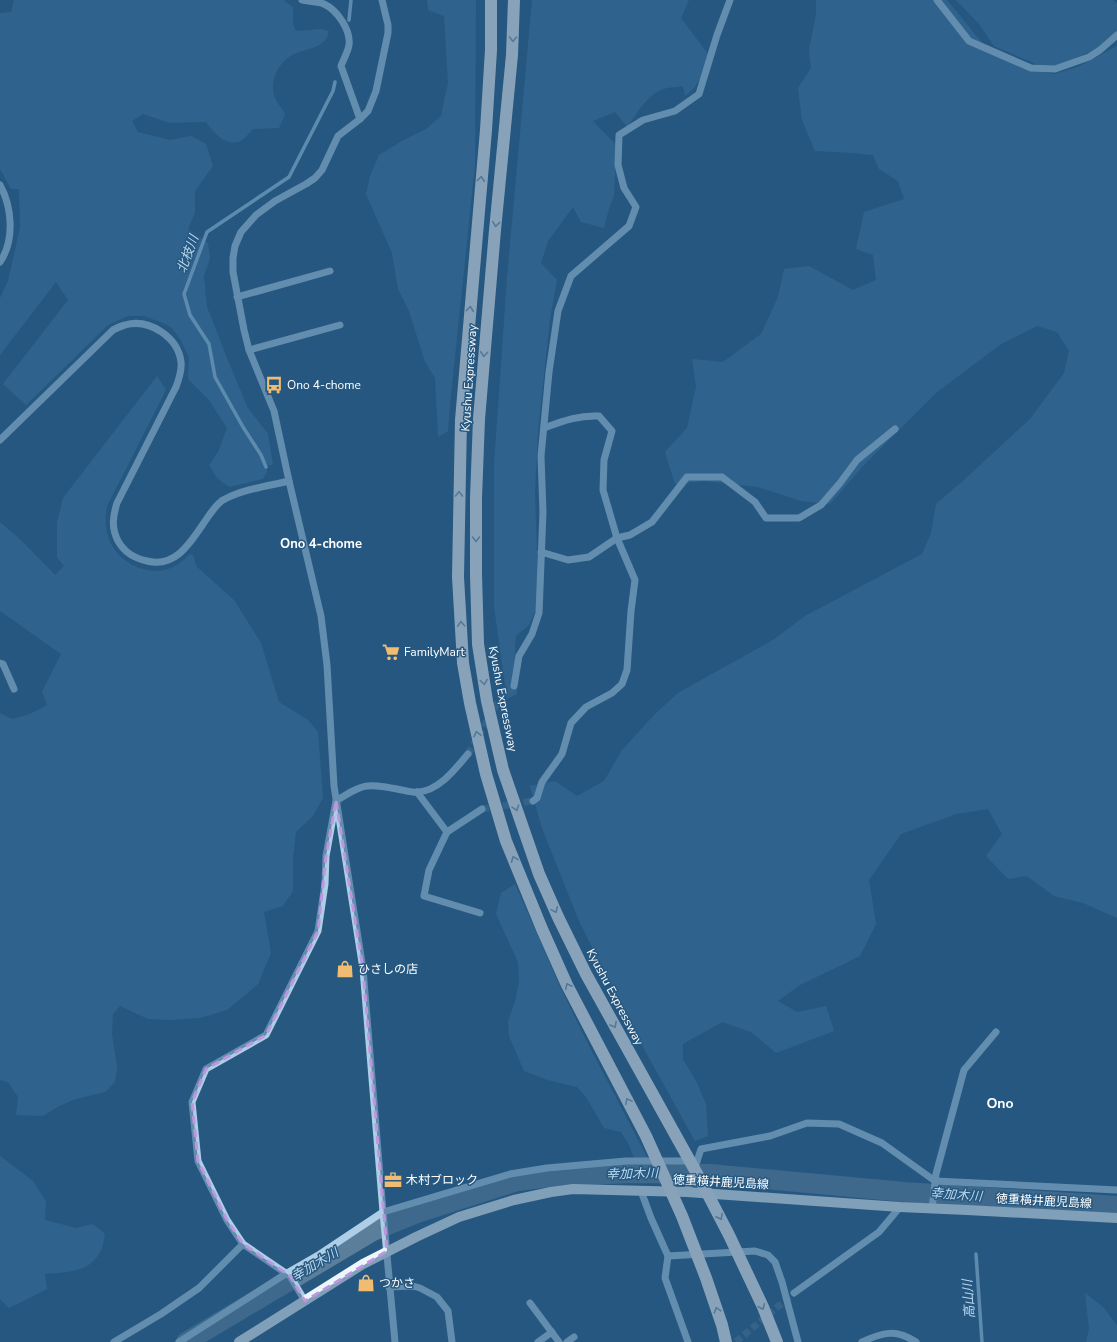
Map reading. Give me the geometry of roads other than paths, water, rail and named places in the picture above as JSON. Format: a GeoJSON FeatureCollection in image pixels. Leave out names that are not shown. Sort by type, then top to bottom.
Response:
{"type":"FeatureCollection","features":[{"type":"Feature","properties":{"kind":"highway","name":"Kyushu Expressway"},"geometry":{"type":"LineString","coordinates":[[491,0],[491,50],[486,130],[461,420],[458,577],[463,663],[470,703],[486,774],[506,841],[567,985],[646,1136],[682,1216],[706,1278],[722,1325],[726,1342]]}},
{"type":"Feature","properties":{"kind":"highway","name":"Kyushu Expressway"},"geometry":{"type":"LineString","coordinates":[[514,0],[512,55],[479,419],[476,560],[478,644],[487,701],[503,770],[539,874],[586,974],[701,1181],[729,1235],[776,1342]]}},
{"type":"Feature","properties":{"kind":"main road","name":"徳重横井鹿児島線"},"geometry":{"type":"LineString","coordinates":[[239,1342],[302,1296],[363,1264],[387,1246],[459,1217],[514,1200],[550,1192],[573,1189],[641,1191],[687,1190],[900,1207],[1117,1218]]}},
{"type":"Feature","properties":{"kind":"street"},"geometry":{"type":"LineString","coordinates":[[302,0],[323,3],[334,10],[343,23],[349,46],[341,66],[360,119]]}},
{"type":"Feature","properties":{"kind":"street"},"geometry":{"type":"LineString","coordinates":[[382,0],[388,25],[388,33],[374,96],[368,111],[338,136],[322,170],[315,178],[275,201],[256,215],[241,232],[235,246],[233,272],[249,350],[274,411],[289,482],[322,616],[327,666],[336,801],[363,969],[387,1246],[389,1287],[395,1342]]}},
{"type":"Feature","properties":{"kind":"street"},"geometry":{"type":"LineString","coordinates":[[514,686],[519,656],[532,634],[539,614],[542,512],[541,456],[549,372],[558,311],[571,276],[629,226],[636,207],[624,188],[618,166],[619,135],[642,120],[675,111],[699,94],[717,35],[730,0]]}},
{"type":"Feature","properties":{"kind":"street"},"geometry":{"type":"LineString","coordinates":[[937,0],[968,41],[1031,68],[1055,70],[1089,57],[1100,50],[1117,35]]}},
{"type":"Feature","properties":{"kind":"street"},"geometry":{"type":"LineString","coordinates":[[0,185],[9,207],[10,226],[7,247],[0,262]]}},
{"type":"Feature","properties":{"kind":"street"},"geometry":{"type":"LineString","coordinates":[[237,297],[330,271]]}},
{"type":"Feature","properties":{"kind":"street"},"geometry":{"type":"LineString","coordinates":[[0,440],[113,330],[125,325],[139,324],[155,328],[170,338],[181,362],[176,387],[117,502],[113,515],[113,528],[117,538],[121,546],[129,555],[154,563],[166,562],[183,552],[216,506],[224,499],[242,492],[289,482]]}},
{"type":"Feature","properties":{"kind":"street"},"geometry":{"type":"LineString","coordinates":[[249,350],[340,325]]}},
{"type":"Feature","properties":{"kind":"street"},"geometry":{"type":"LineString","coordinates":[[533,801],[537,798],[542,782],[562,754],[571,723],[586,707],[612,693],[622,684],[627,670],[631,611],[635,580],[617,538],[603,490],[604,460],[612,431],[599,416],[568,418],[544,428]]}},
{"type":"Feature","properties":{"kind":"street"},"geometry":{"type":"LineString","coordinates":[[541,552],[568,560],[589,557],[617,538],[630,535],[652,522],[687,477],[722,476],[755,502],[766,518],[799,518],[821,505],[857,460],[895,429]]}},
{"type":"Feature","properties":{"kind":"street"},"geometry":{"type":"LineString","coordinates":[[0,663],[3,664],[14,689]]}},
{"type":"Feature","properties":{"kind":"street"},"geometry":{"type":"LineString","coordinates":[[302,1296],[288,1274],[243,1244],[227,1220],[198,1161],[192,1102],[206,1070],[266,1035],[318,931],[326,884],[326,856],[336,801],[356,788],[365,786],[376,785],[417,792],[428,790],[453,773],[468,754]]}},
{"type":"Feature","properties":{"kind":"street"},"geometry":{"type":"LineString","coordinates":[[417,792],[447,832]]}},
{"type":"Feature","properties":{"kind":"street"},"geometry":{"type":"LineString","coordinates":[[480,913],[424,896],[430,870],[447,832],[482,809]]}},
{"type":"Feature","properties":{"kind":"street"},"geometry":{"type":"LineString","coordinates":[[932,1209],[935,1183],[947,1129],[964,1070],[996,1032]]}},
{"type":"Feature","properties":{"kind":"street"},"geometry":{"type":"LineString","coordinates":[[687,1190],[701,1149],[770,1136],[807,1123],[839,1124],[882,1143],[935,1183],[1117,1190]]}},
{"type":"Feature","properties":{"kind":"street"},"geometry":{"type":"LineString","coordinates":[[179,1342],[320,1254],[383,1212],[510,1174],[546,1168],[626,1161],[697,1161]]}},
{"type":"Feature","properties":{"kind":"street"},"geometry":{"type":"LineString","coordinates":[[641,1191],[668,1256],[665,1278],[688,1342]]}},
{"type":"Feature","properties":{"kind":"street"},"geometry":{"type":"LineString","coordinates":[[794,1293],[879,1232],[900,1207]]}},
{"type":"Feature","properties":{"kind":"street"},"geometry":{"type":"LineString","coordinates":[[114,1342],[161,1314],[199,1288],[243,1244]]}},
{"type":"Feature","properties":{"kind":"street"},"geometry":{"type":"LineString","coordinates":[[668,1256],[755,1251],[768,1255],[775,1262],[782,1282],[798,1342]]}},
{"type":"Feature","properties":{"kind":"street"},"geometry":{"type":"LineString","coordinates":[[389,1287],[413,1286],[437,1297],[448,1311],[452,1342]]}},
{"type":"Feature","properties":{"kind":"street"},"geometry":{"type":"LineString","coordinates":[[530,1303],[559,1342]]}},
{"type":"Feature","properties":{"kind":"street"},"geometry":{"type":"LineString","coordinates":[[538,1342],[552,1332]]}},
{"type":"Feature","properties":{"kind":"street"},"geometry":{"type":"LineString","coordinates":[[862,1342],[878,1334],[892,1333],[907,1336],[916,1342]]}},
{"type":"Feature","properties":{"kind":"street"},"geometry":{"type":"LineString","coordinates":[[566,1342],[574,1337]]}},
{"type":"Feature","properties":{"kind":"waterway","name":"北枝川"},"geometry":{"type":"LineString","coordinates":[[349,20],[351,0]]}},
{"type":"Feature","properties":{"kind":"waterway","name":"北枝川"},"geometry":{"type":"LineString","coordinates":[[266,467],[261,455],[243,427],[215,377],[209,344],[190,315],[184,294],[207,232],[289,177],[333,91],[335,82]]}},
{"type":"Feature","properties":{"kind":"waterway","name":"幸加木川"},"geometry":{"type":"LineString","coordinates":[[186,1342],[373,1231],[417,1213],[517,1181],[558,1176],[631,1173],[710,1174],[904,1192],[1117,1206]]}},
{"type":"Feature","properties":{"kind":"waterway","name":"高山川"},"geometry":{"type":"LineString","coordinates":[[976,1254],[982,1342]]}},
{"type":"Feature","properties":{"kind":"tunnel"},"geometry":{"type":"LineString","coordinates":[[468,754],[503,694],[514,686]]}},
{"type":"Feature","properties":{"kind":"tunnel"},"geometry":{"type":"LineString","coordinates":[[482,809],[533,801]]}},
{"type":"Feature","properties":{"kind":"tunnel"},"geometry":{"type":"LineString","coordinates":[[736,1342],[794,1293]]}},
{"type":"Feature","properties":{"kind":"place","name":"Ono 4-chome"},"geometry":{"type":"Point","coordinates":[274,385]}},
{"type":"Feature","properties":{"kind":"place","name":"FamilyMart"},"geometry":{"type":"Point","coordinates":[391,652]}},
{"type":"Feature","properties":{"kind":"place","name":"ひさしの店"},"geometry":{"type":"Point","coordinates":[345,969]}},
{"type":"Feature","properties":{"kind":"place","name":"木村ブロック"},"geometry":{"type":"Point","coordinates":[393,1180]}},
{"type":"Feature","properties":{"kind":"place","name":"つかさ"},"geometry":{"type":"Point","coordinates":[366,1283]}},
{"type":"Feature","properties":{"kind":"district","name":"Ono 4-chome"},"geometry":{"type":"Point","coordinates":[321,544]}},
{"type":"Feature","properties":{"kind":"district","name":"Ono"},"geometry":{"type":"Point","coordinates":[1000,1103]}}]}
